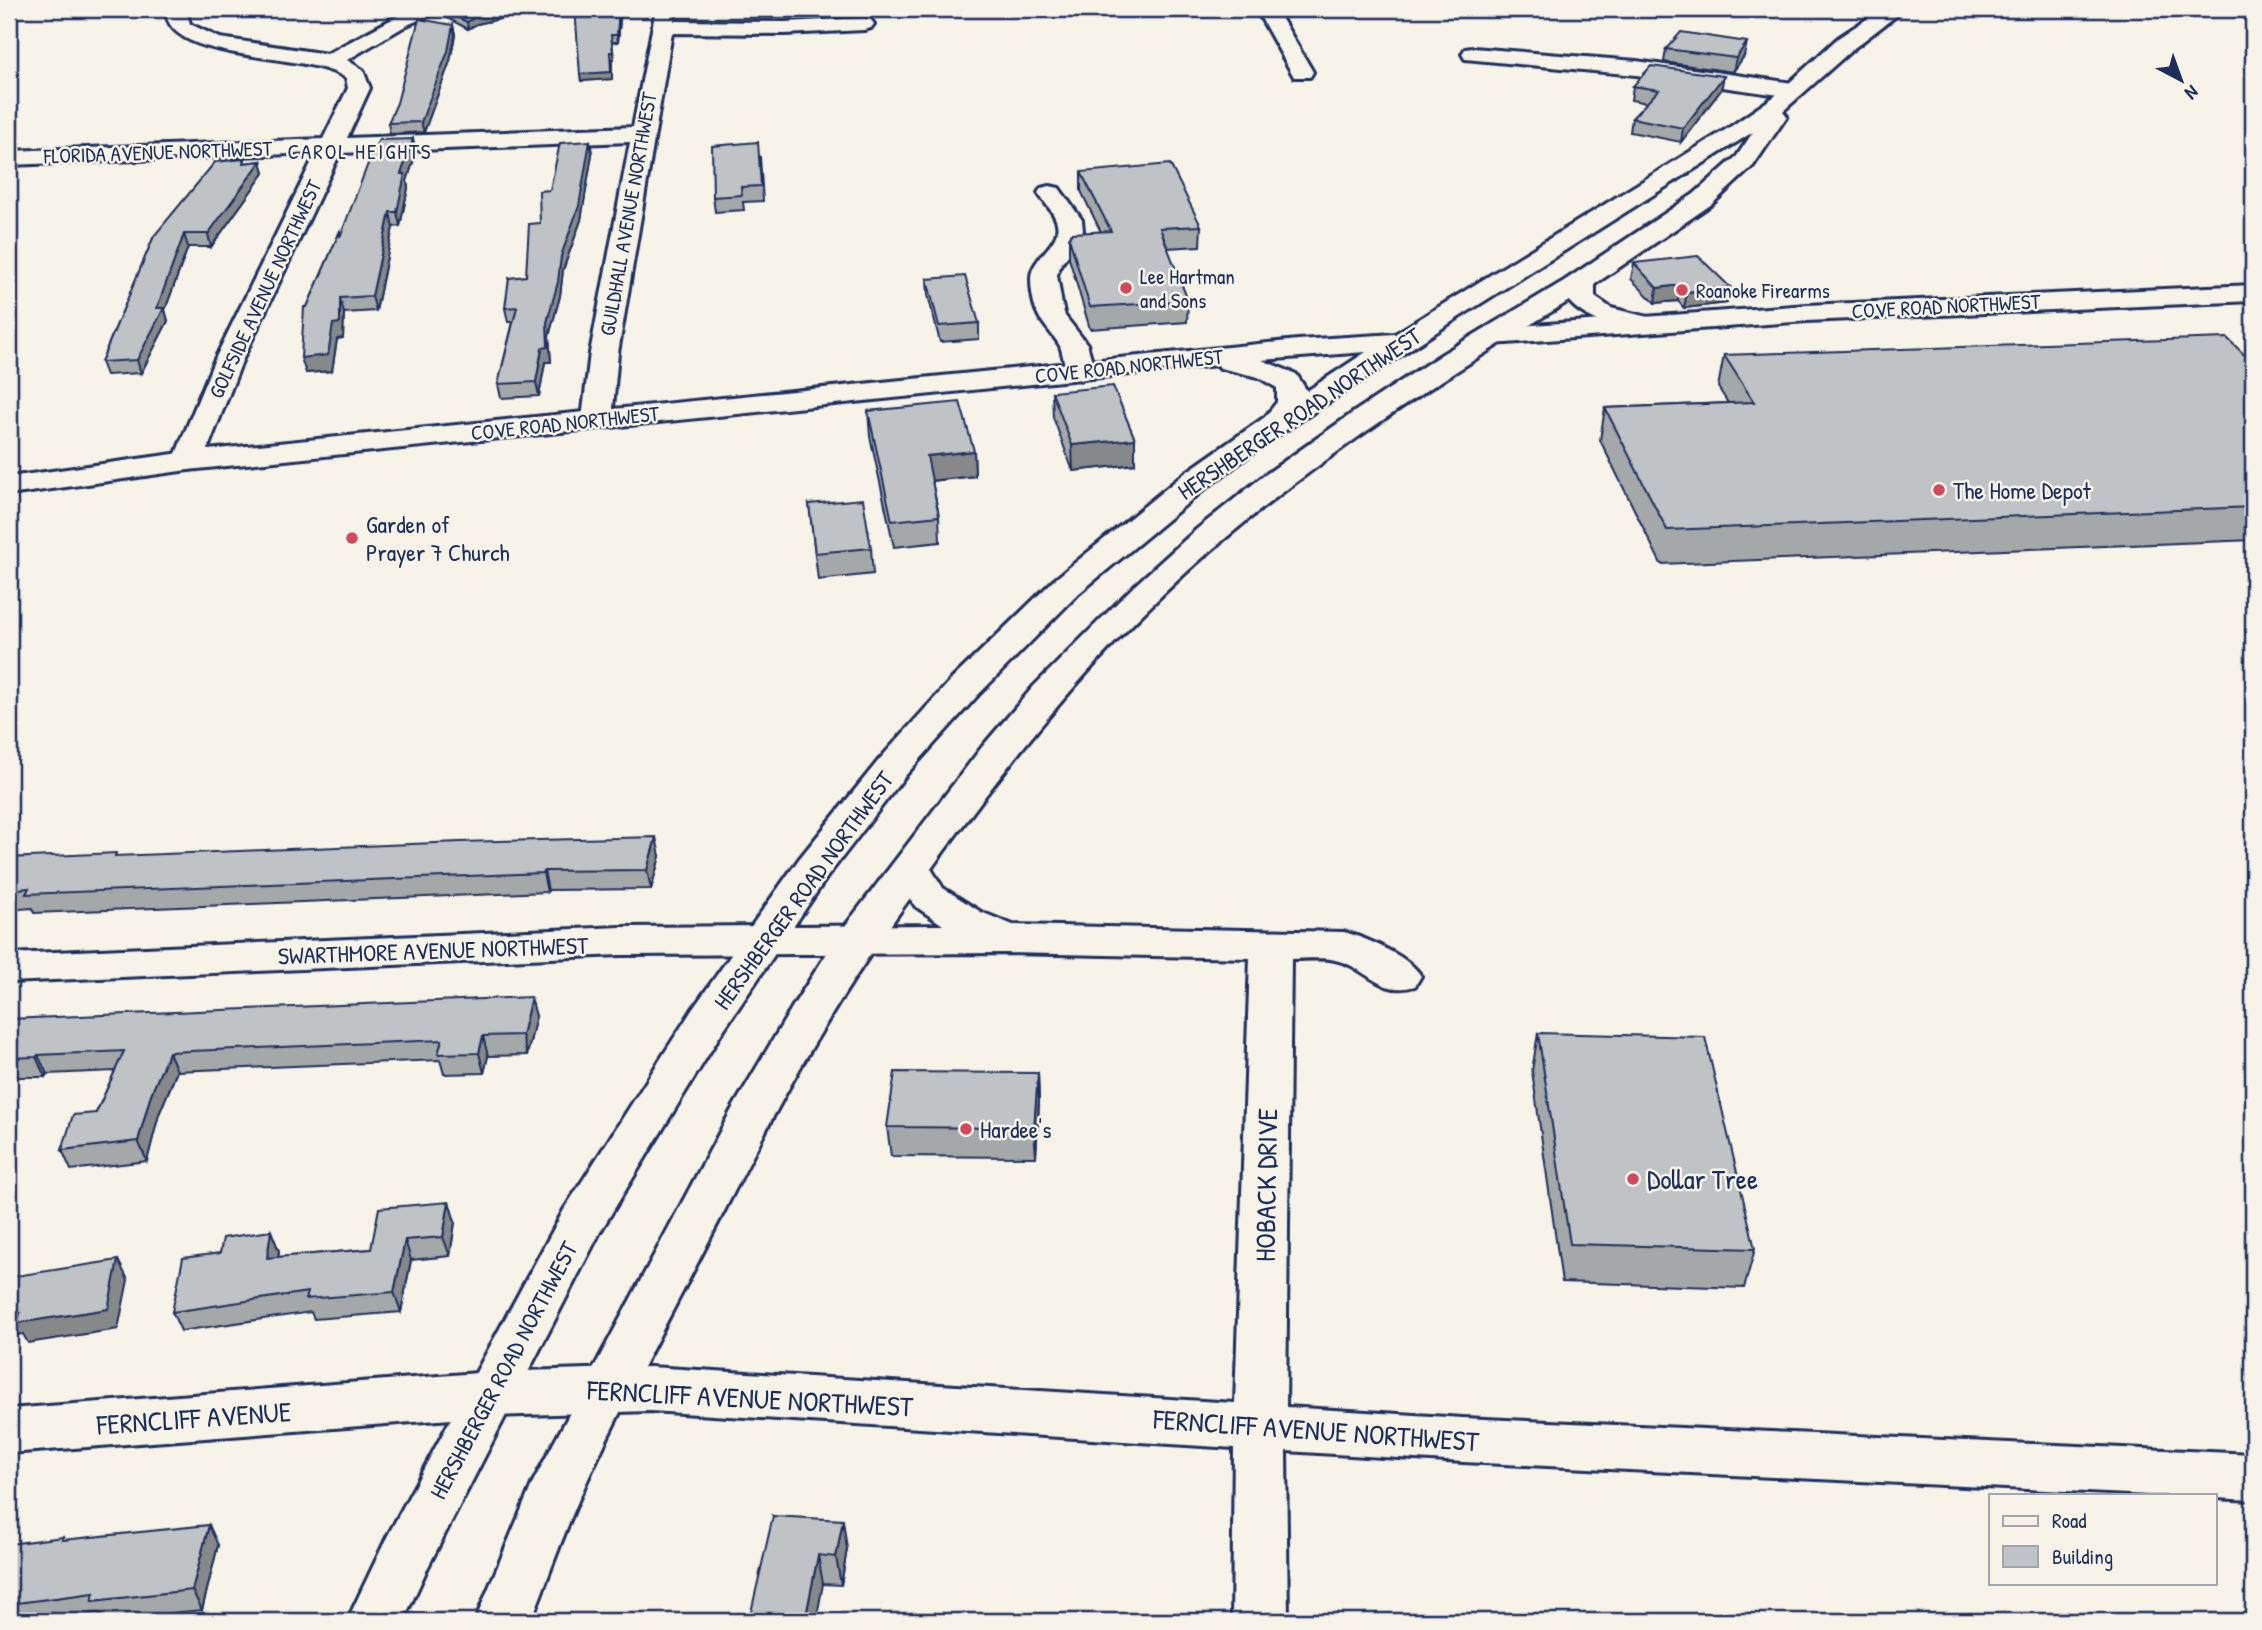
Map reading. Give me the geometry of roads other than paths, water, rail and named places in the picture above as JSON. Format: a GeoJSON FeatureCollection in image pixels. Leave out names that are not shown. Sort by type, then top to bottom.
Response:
{"type":"FeatureCollection","features":[{"type":"Feature","properties":{"kind":"street","name":"GOLFSIDE AVENUE NORTHWEST"},"geometry":{"type":"LineString","coordinates":[[176,9],[179,25],[200,38],[217,44],[330,61],[354,72],[359,88],[228,361],[188,461]]}},
{"type":"Feature","properties":{"kind":"street"},"geometry":{"type":"LineString","coordinates":[[330,61],[400,20],[428,9]]}},
{"type":"Feature","properties":{"kind":"street"},"geometry":{"type":"LineString","coordinates":[[1266,9],[1302,72]]}},
{"type":"Feature","properties":{"kind":"street","name":"HERSHBERGER ROAD NORTHWEST"},"geometry":{"type":"LineString","coordinates":[[375,1621],[406,1554],[582,1221],[707,1021],[813,868],[884,778],[965,687],[1066,587],[1196,480],[1276,423],[1402,341],[1738,132],[1788,96],[1846,43],[1895,9]]}},
{"type":"Feature","properties":{"kind":"street"},"geometry":{"type":"LineString","coordinates":[[664,18],[785,28],[864,24]]}},
{"type":"Feature","properties":{"kind":"street","name":"GUILDHALL AVENUE NORTHWEST"},"geometry":{"type":"LineString","coordinates":[[597,419],[604,353],[664,18]]}},
{"type":"Feature","properties":{"kind":"street"},"geometry":{"type":"LineString","coordinates":[[1473,54],[1636,68],[1788,96]]}},
{"type":"Feature","properties":{"kind":"street","name":"HERSHBERGER ROAD NORTHWEST"},"geometry":{"type":"LineString","coordinates":[[503,1621],[552,1499],[747,1123],[808,1017],[857,940],[995,755],[1047,694],[1146,593],[1208,536],[1273,484],[1367,416],[1653,234],[1731,176],[1745,161],[1788,96]]}},
{"type":"Feature","properties":{"kind":"street","name":"FLORIDA AVENUE NORTHWEST"},"geometry":{"type":"LineString","coordinates":[[9,159],[643,134]]}},
{"type":"Feature","properties":{"kind":"street"},"geometry":{"type":"LineString","coordinates":[[1050,192],[1069,220],[1070,231],[1066,242],[1049,262],[1044,275],[1048,305],[1052,317],[1073,344],[1081,371]]}},
{"type":"Feature","properties":{"kind":"street"},"geometry":{"type":"LineString","coordinates":[[1580,281],[1582,300],[1592,310],[1646,325]]}},
{"type":"Feature","properties":{"kind":"street","name":"COVE ROAD NORTHWEST"},"geometry":{"type":"LineString","coordinates":[[9,486],[188,461],[1208,358],[1402,341],[1807,313],[2253,293]]}},
{"type":"Feature","properties":{"kind":"street"},"geometry":{"type":"LineString","coordinates":[[1208,358],[1255,366],[1270,371],[1290,384],[1293,392],[1291,403],[1276,423]]}},
{"type":"Feature","properties":{"kind":"street"},"geometry":{"type":"LineString","coordinates":[[911,868],[929,897],[967,922],[1006,939]]}},
{"type":"Feature","properties":{"kind":"street","name":"SWARTHMORE AVENUE NORTHWEST"},"geometry":{"type":"LineString","coordinates":[[9,968],[620,942],[1006,939],[1344,946],[1400,976]]}},
{"type":"Feature","properties":{"kind":"street","name":"HOBACK DRIVE"},"geometry":{"type":"LineString","coordinates":[[1260,1621],[1260,1427],[1271,943]]}},
{"type":"Feature","properties":{"kind":"street","name":"FERNCLIFF AVENUE NORTHWEST"},"geometry":{"type":"LineString","coordinates":[[379,1403],[491,1394],[650,1389],[1260,1427],[1902,1462],[2253,1477]]}},
{"type":"Feature","properties":{"kind":"street","name":"FERNCLIFF AVENUE"},"geometry":{"type":"LineString","coordinates":[[9,1431],[379,1403]]}},
{"type":"Feature","properties":{"kind":"place","name":"Lee Hartman and Sons"},"geometry":{"type":"Point","coordinates":[1126,288]}},
{"type":"Feature","properties":{"kind":"place","name":"Roanoke Firearms"},"geometry":{"type":"Point","coordinates":[1682,290]}},
{"type":"Feature","properties":{"kind":"place","name":"The Home Depot"},"geometry":{"type":"Point","coordinates":[1939,490]}},
{"type":"Feature","properties":{"kind":"place","name":"Garden of Prayer 7 Church"},"geometry":{"type":"Point","coordinates":[352,538]}},
{"type":"Feature","properties":{"kind":"place","name":"Hardee's"},"geometry":{"type":"Point","coordinates":[966,1129]}},
{"type":"Feature","properties":{"kind":"place","name":"Dollar Tree"},"geometry":{"type":"Point","coordinates":[1633,1179]}},
{"type":"Feature","properties":{"kind":"district","name":"CAROL HEIGHTS"},"geometry":{"type":"Point","coordinates":[360,151]}}]}
